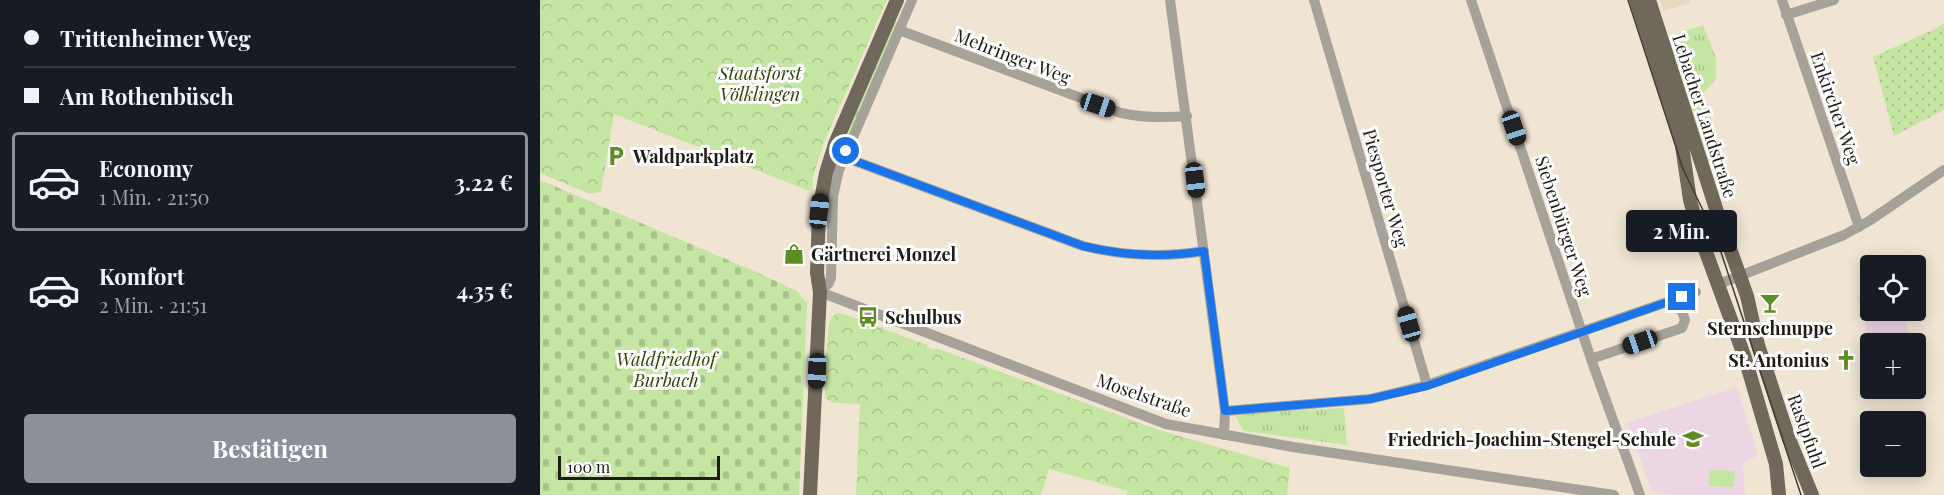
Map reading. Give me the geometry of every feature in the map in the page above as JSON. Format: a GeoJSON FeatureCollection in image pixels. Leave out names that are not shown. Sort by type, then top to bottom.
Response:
{"type":"FeatureCollection","features":[{"type":"Feature","properties":{"kind":"main road"},"geometry":{"type":"LineString","coordinates":[[810,495],[820,292],[817,273],[819,211],[826,173],[835,144],[897,0]]}},
{"type":"Feature","properties":{"kind":"main road","name":"Lebacher Landstraße"},"geometry":{"type":"LineString","coordinates":[[1636,0],[1680,135],[1694,214],[1719,284]]}},
{"type":"Feature","properties":{"kind":"main road","name":"Lebacher Landstraße"},"geometry":{"type":"LineString","coordinates":[[1649,0],[1739,276]]}},
{"type":"Feature","properties":{"kind":"main road"},"geometry":{"type":"LineString","coordinates":[[1686,167],[1694,168],[1704,193],[1715,207]]}},
{"type":"Feature","properties":{"kind":"main road","name":"Rastpfuhl"},"geometry":{"type":"LineString","coordinates":[[1739,276],[1748,300],[1758,345],[1789,439],[1812,495]]}},
{"type":"Feature","properties":{"kind":"main road","name":"Rastpfuhl"},"geometry":{"type":"LineString","coordinates":[[1719,284],[1746,358],[1776,464],[1779,495]]}},
{"type":"Feature","properties":{"kind":"street"},"geometry":{"type":"LineString","coordinates":[[820,292],[829,283],[831,276],[833,196],[844,157],[912,0]]}},
{"type":"Feature","properties":{"kind":"street"},"geometry":{"type":"LineString","coordinates":[[1170,0],[1225,411],[1224,435]]}},
{"type":"Feature","properties":{"kind":"street","name":"Piesporter Weg"},"geometry":{"type":"LineString","coordinates":[[1314,0],[1427,386]]}},
{"type":"Feature","properties":{"kind":"street","name":"Siebenbürger Weg"},"geometry":{"type":"LineString","coordinates":[[1471,0],[1591,359],[1640,495]]}},
{"type":"Feature","properties":{"kind":"street","name":"Enkircher Weg"},"geometry":{"type":"LineString","coordinates":[[1782,0],[1859,227]]}},
{"type":"Feature","properties":{"kind":"street"},"geometry":{"type":"LineString","coordinates":[[1786,15],[1834,0]]}},
{"type":"Feature","properties":{"kind":"street","name":"Mehringer Weg"},"geometry":{"type":"LineString","coordinates":[[899,30],[1121,113],[1159,118],[1187,116]]}},
{"type":"Feature","properties":{"kind":"street"},"geometry":{"type":"LineString","coordinates":[[844,157],[1083,246],[1110,253],[1138,256],[1167,256],[1204,251]]}},
{"type":"Feature","properties":{"kind":"street"},"geometry":{"type":"LineString","coordinates":[[1719,284],[1828,242],[1859,227],[1944,170]]}},
{"type":"Feature","properties":{"kind":"street","name":"Moselstraße"},"geometry":{"type":"LineString","coordinates":[[820,292],[1166,424],[1614,495]]}},
{"type":"Feature","properties":{"kind":"street"},"geometry":{"type":"LineString","coordinates":[[1225,411],[1370,399],[1427,386],[1696,292]]}},
{"type":"Feature","properties":{"kind":"street"},"geometry":{"type":"LineString","coordinates":[[1591,359],[1682,328],[1684,320],[1677,298]]}},
{"type":"Feature","properties":{"kind":"shaded area"},"geometry":{"type":"Polygon","coordinates":[[[1660,0],[1690,0],[1691,3],[1663,11],[1660,0]]]}},
{"type":"Feature","properties":{"kind":"shaded area"},"geometry":{"type":"Polygon","coordinates":[[[1860,295],[1860,308],[1856,296],[1860,295]]]}},
{"type":"Feature","properties":{"kind":"shaded area"},"geometry":{"type":"Polygon","coordinates":[[[1864,321],[1905,321],[1909,333],[1868,333],[1864,321]]]}},
{"type":"Feature","properties":{"kind":"shaded area","name":"Friedrich-Joachim-Stengel-Schule"},"geometry":{"type":"Polygon","coordinates":[[[1737,387],[1758,455],[1743,464],[1745,495],[1674,495],[1655,492],[1651,489],[1627,423],[1737,387]]]}},
{"type":"Feature","properties":{"kind":"green space","name":"Staatsforst Völklingen"},"geometry":{"type":"Polygon","coordinates":[[[540,0],[887,0],[824,142],[813,177],[812,192],[614,114],[601,192],[590,194],[540,173],[540,0]]]}},
{"type":"Feature","properties":{"kind":"green space"},"geometry":{"type":"Polygon","coordinates":[[[894,21],[898,23],[840,159],[835,157],[894,21]]]}},
{"type":"Feature","properties":{"kind":"green space"},"geometry":{"type":"Polygon","coordinates":[[[1944,23],[1944,110],[1894,136],[1873,57],[1944,23]]]}},
{"type":"Feature","properties":{"kind":"green space"},"geometry":{"type":"Polygon","coordinates":[[[1703,25],[1716,58],[1716,79],[1703,93],[1702,103],[1711,114],[1712,151],[1709,164],[1671,44],[1671,36],[1703,25]]]}},
{"type":"Feature","properties":{"kind":"green space","name":"Waldfriedhof Burbach"},"geometry":{"type":"Polygon","coordinates":[[[540,180],[761,274],[797,291],[807,303],[799,495],[540,495],[540,180]]]}},
{"type":"Feature","properties":{"kind":"green space"},"geometry":{"type":"Polygon","coordinates":[[[838,313],[927,345],[934,350],[936,348],[1159,430],[1290,468],[1287,495],[1127,495],[1127,491],[1049,469],[1041,495],[856,495],[860,404],[833,403],[825,398],[829,323],[838,313]]]}},
{"type":"Feature","properties":{"kind":"green space"},"geometry":{"type":"Polygon","coordinates":[[[1344,408],[1347,445],[1244,431],[1234,414],[1344,408]]]}},
{"type":"Feature","properties":{"kind":"green space"},"geometry":{"type":"Polygon","coordinates":[[[1710,470],[1735,471],[1734,487],[1709,486],[1710,470]]]}},
{"type":"Feature","properties":{"kind":"tram line"},"geometry":{"type":"LineString","coordinates":[[1628,0],[1683,169],[1716,237],[1801,495]]}},
{"type":"Feature","properties":{"kind":"place","name":"Waldparkplatz"},"geometry":{"type":"Point","coordinates":[616,156]}},
{"type":"Feature","properties":{"kind":"place","name":"Gärtnerei Monzel"},"geometry":{"type":"Point","coordinates":[794,254]}},
{"type":"Feature","properties":{"kind":"place","name":"Sternschnuppe"},"geometry":{"type":"Point","coordinates":[1770,303]}},
{"type":"Feature","properties":{"kind":"place","name":"Schulbus"},"geometry":{"type":"Point","coordinates":[868,317]}},
{"type":"Feature","properties":{"kind":"place","name":"St. Antonius"},"geometry":{"type":"Point","coordinates":[1846,360]}},
{"type":"Feature","properties":{"kind":"place","name":"Friedrich-Joachim-Stengel-Schule"},"geometry":{"type":"Point","coordinates":[1693,439]}},
{"type":"Feature","properties":{"kind":"route"},"geometry":{"type":"LineString","coordinates":[[846,151],[844,157],[1083,246],[1110,253],[1138,256],[1167,256],[1204,251],[1225,411],[1346,402],[1401,393],[1682,297]]}}]}
